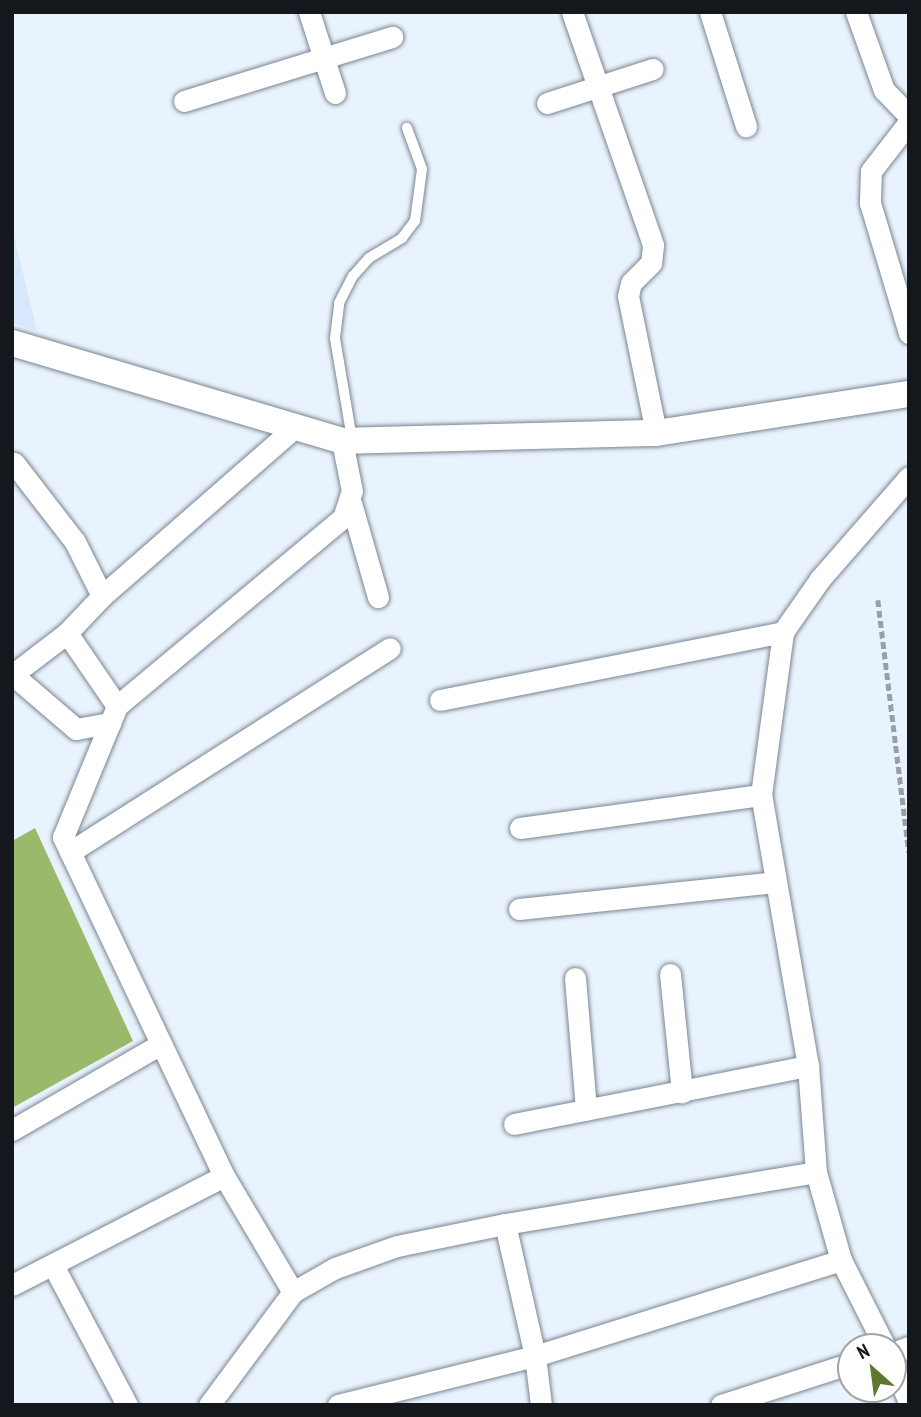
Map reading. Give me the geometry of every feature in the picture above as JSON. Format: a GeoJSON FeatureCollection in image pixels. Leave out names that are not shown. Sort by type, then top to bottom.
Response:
{"type":"FeatureCollection","features":[{"type":"Feature","properties":{"kind":"street"},"geometry":{"type":"LineString","coordinates":[[309,12],[335,93]]}},
{"type":"Feature","properties":{"kind":"street"},"geometry":{"type":"LineString","coordinates":[[572,12],[653,245],[651,263],[631,283],[628,296],[656,433]]}},
{"type":"Feature","properties":{"kind":"street"},"geometry":{"type":"LineString","coordinates":[[710,12],[746,126]]}},
{"type":"Feature","properties":{"kind":"street"},"geometry":{"type":"LineString","coordinates":[[856,12],[884,90],[897,109],[909,116]]}},
{"type":"Feature","properties":{"kind":"street"},"geometry":{"type":"LineString","coordinates":[[184,101],[392,37]]}},
{"type":"Feature","properties":{"kind":"street"},"geometry":{"type":"LineString","coordinates":[[547,103],[653,69]]}},
{"type":"Feature","properties":{"kind":"street"},"geometry":{"type":"LineString","coordinates":[[909,122],[871,171],[870,203],[909,333]]}},
{"type":"Feature","properties":{"kind":"street"},"geometry":{"type":"LineString","coordinates":[[12,343],[347,441],[656,433],[909,394]]}},
{"type":"Feature","properties":{"kind":"street"},"geometry":{"type":"LineString","coordinates":[[296,426],[102,596],[67,633],[13,675],[76,729],[113,715],[343,518],[351,503]]}},
{"type":"Feature","properties":{"kind":"street"},"geometry":{"type":"LineString","coordinates":[[347,441],[351,503],[378,597]]}},
{"type":"Feature","properties":{"kind":"street"},"geometry":{"type":"LineString","coordinates":[[13,463],[75,542],[102,596]]}},
{"type":"Feature","properties":{"kind":"street"},"geometry":{"type":"LineString","coordinates":[[878,1333],[841,1260],[816,1172],[808,1066],[761,795],[783,632],[820,579],[909,477]]}},
{"type":"Feature","properties":{"kind":"street"},"geometry":{"type":"LineString","coordinates":[[440,700],[783,632]]}},
{"type":"Feature","properties":{"kind":"street"},"geometry":{"type":"LineString","coordinates":[[67,633],[113,715]]}},
{"type":"Feature","properties":{"kind":"street"},"geometry":{"type":"LineString","coordinates":[[70,852],[390,648]]}},
{"type":"Feature","properties":{"kind":"street"},"geometry":{"type":"LineString","coordinates":[[113,715],[63,837],[224,1177],[293,1292]]}},
{"type":"Feature","properties":{"kind":"street"},"geometry":{"type":"LineString","coordinates":[[520,828],[761,795]]}},
{"type":"Feature","properties":{"kind":"street"},"geometry":{"type":"LineString","coordinates":[[519,909],[775,882]]}},
{"type":"Feature","properties":{"kind":"street"},"geometry":{"type":"LineString","coordinates":[[670,974],[682,1092]]}},
{"type":"Feature","properties":{"kind":"street"},"geometry":{"type":"LineString","coordinates":[[575,978],[586,1110]]}},
{"type":"Feature","properties":{"kind":"street"},"geometry":{"type":"LineString","coordinates":[[12,1129],[161,1044]]}},
{"type":"Feature","properties":{"kind":"street"},"geometry":{"type":"LineString","coordinates":[[514,1124],[808,1066]]}},
{"type":"Feature","properties":{"kind":"street"},"geometry":{"type":"LineString","coordinates":[[209,1405],[293,1292],[335,1268],[397,1245],[505,1224],[816,1172]]}},
{"type":"Feature","properties":{"kind":"street"},"geometry":{"type":"LineString","coordinates":[[12,1285],[54,1267],[224,1177]]}},
{"type":"Feature","properties":{"kind":"street"},"geometry":{"type":"LineString","coordinates":[[505,1224],[535,1356],[541,1405]]}},
{"type":"Feature","properties":{"kind":"street"},"geometry":{"type":"LineString","coordinates":[[338,1405],[535,1356],[841,1260]]}},
{"type":"Feature","properties":{"kind":"street"},"geometry":{"type":"LineString","coordinates":[[54,1267],[127,1405]]}},
{"type":"Feature","properties":{"kind":"street"},"geometry":{"type":"LineString","coordinates":[[721,1405],[837,1368]]}},
{"type":"Feature","properties":{"kind":"lane"},"geometry":{"type":"LineString","coordinates":[[347,441],[335,338],[339,303],[361,267],[402,238],[415,221],[422,169],[407,128]]}},
{"type":"Feature","properties":{"kind":"path"},"geometry":{"type":"LineString","coordinates":[[878,600],[909,852]]}},
{"type":"Feature","properties":{"kind":"shaded area"},"geometry":{"type":"Polygon","coordinates":[[[12,228],[37,331],[12,323],[12,228]]]}},
{"type":"Feature","properties":{"kind":"shaded area"},"geometry":{"type":"Polygon","coordinates":[[[35,828],[133,1041],[12,1108],[12,841],[35,828]]]}}]}
